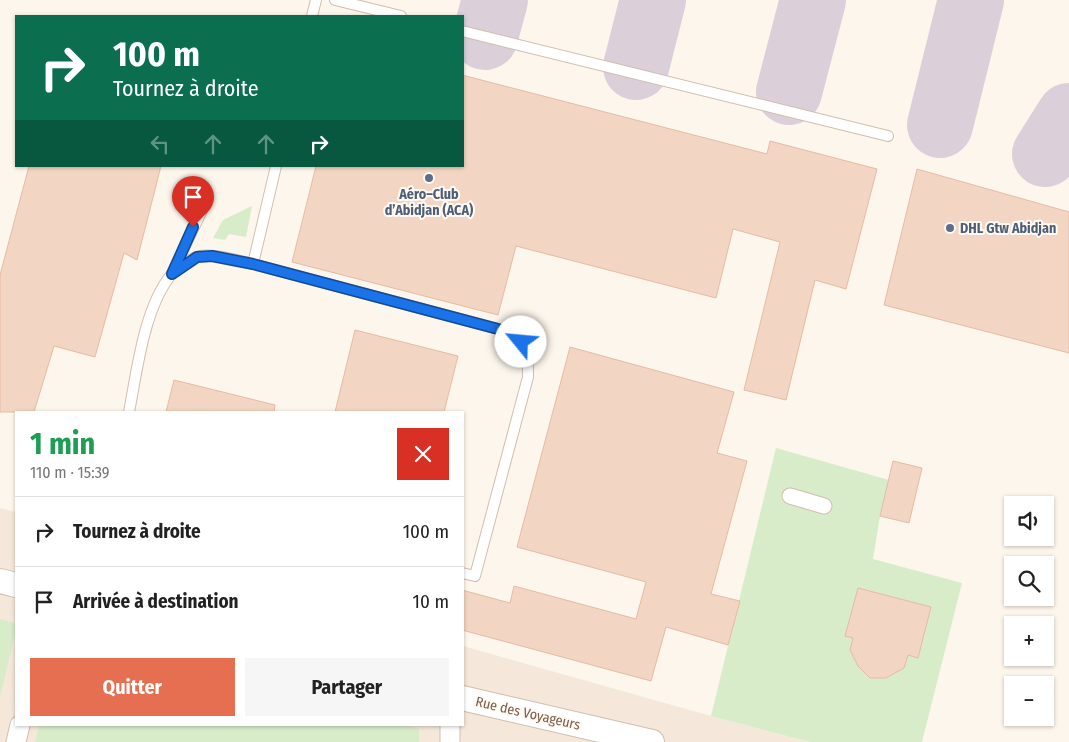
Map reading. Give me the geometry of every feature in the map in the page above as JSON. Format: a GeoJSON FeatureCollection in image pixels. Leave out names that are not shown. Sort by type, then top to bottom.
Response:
{"type":"FeatureCollection","features":[{"type":"Feature","properties":{"kind":"street"},"geometry":{"type":"LineString","coordinates":[[790,496],[824,506]]}},
{"type":"Feature","properties":{"kind":"street"},"geometry":{"type":"LineString","coordinates":[[0,581],[15,586]]}},
{"type":"Feature","properties":{"kind":"street","name":"Rue des Voyageurs"},"geometry":{"type":"LineString","coordinates":[[464,698],[652,742]]}},
{"type":"Feature","properties":{"kind":"street"},"geometry":{"type":"LineString","coordinates":[[16,742],[20,726]]}},
{"type":"Feature","properties":{"kind":"street"},"geometry":{"type":"LineString","coordinates":[[450,726],[450,742]]}},
{"type":"Feature","properties":{"kind":"lane"},"geometry":{"type":"LineString","coordinates":[[312,15],[316,0]]}},
{"type":"Feature","properties":{"kind":"lane"},"geometry":{"type":"LineString","coordinates":[[335,0],[397,15]]}},
{"type":"Feature","properties":{"kind":"lane"},"geometry":{"type":"LineString","coordinates":[[464,31],[888,136]]}},
{"type":"Feature","properties":{"kind":"lane"},"geometry":{"type":"LineString","coordinates":[[253,264],[276,167]]}},
{"type":"Feature","properties":{"kind":"lane"},"geometry":{"type":"LineString","coordinates":[[129,411],[148,321],[208,198]]}},
{"type":"Feature","properties":{"kind":"lane"},"geometry":{"type":"LineString","coordinates":[[172,274],[197,257],[212,256],[253,264],[498,329],[521,342],[528,356],[528,377],[475,576],[464,573]]}},
{"type":"Feature","properties":{"kind":"shaded area"},"geometry":{"type":"Polygon","coordinates":[[[0,508],[15,512],[15,726],[464,726],[464,646],[810,742],[0,742],[0,508]]]}},
{"type":"Feature","properties":{"kind":"green space"},"geometry":{"type":"Polygon","coordinates":[[[252,206],[246,237],[229,234],[225,240],[213,238],[223,220],[252,206]]]}},
{"type":"Feature","properties":{"kind":"green space"},"geometry":{"type":"Polygon","coordinates":[[[776,448],[889,480],[880,516],[873,559],[962,583],[922,742],[810,742],[711,716],[776,448]]]}},
{"type":"Feature","properties":{"kind":"green space"},"geometry":{"type":"Polygon","coordinates":[[[0,619],[15,623],[15,635],[0,697],[0,619]]]}},
{"type":"Feature","properties":{"kind":"green space"},"geometry":{"type":"Polygon","coordinates":[[[39,726],[407,726],[419,729],[419,742],[35,742],[39,726]]]}},
{"type":"Feature","properties":{"kind":"building"},"geometry":{"type":"Polygon","coordinates":[[[464,76],[767,154],[770,141],[877,169],[846,289],[815,280],[786,400],[744,390],[780,242],[733,229],[716,298],[516,246],[498,315],[292,262],[316,167],[464,167],[464,76]]]}},
{"type":"Feature","properties":{"kind":"building"},"geometry":{"type":"Polygon","coordinates":[[[29,167],[161,167],[137,260],[124,253],[95,357],[54,346],[34,411],[0,412],[0,275],[29,167]]]}},
{"type":"Feature","properties":{"kind":"building"},"geometry":{"type":"Polygon","coordinates":[[[917,169],[1069,212],[1069,353],[884,305],[917,169]]]}},
{"type":"Feature","properties":{"kind":"building"},"geometry":{"type":"Polygon","coordinates":[[[355,330],[458,356],[444,411],[335,411],[355,330]]]}},
{"type":"Feature","properties":{"kind":"building"},"geometry":{"type":"Polygon","coordinates":[[[570,347],[734,392],[717,453],[747,461],[711,594],[740,601],[728,645],[666,627],[651,681],[464,631],[464,591],[510,603],[514,586],[636,619],[646,582],[517,547],[570,347]]]}},
{"type":"Feature","properties":{"kind":"building"},"geometry":{"type":"Polygon","coordinates":[[[174,380],[275,405],[274,411],[166,411],[174,380]]]}},
{"type":"Feature","properties":{"kind":"building"},"geometry":{"type":"Polygon","coordinates":[[[893,461],[922,468],[909,523],[880,516],[893,461]]]}},
{"type":"Feature","properties":{"kind":"building"},"geometry":{"type":"Polygon","coordinates":[[[858,588],[931,607],[918,658],[908,655],[904,668],[886,678],[870,678],[858,666],[850,650],[853,638],[845,636],[858,588]]]}},
{"type":"Feature","properties":{"kind":"taxiway"},"geometry":{"type":"LineString","coordinates":[[485,37],[495,0]]}},
{"type":"Feature","properties":{"kind":"taxiway"},"geometry":{"type":"LineString","coordinates":[[636,67],[653,0]]}},
{"type":"Feature","properties":{"kind":"taxiway"},"geometry":{"type":"LineString","coordinates":[[789,92],[813,0]]}},
{"type":"Feature","properties":{"kind":"taxiway"},"geometry":{"type":"LineString","coordinates":[[940,125],[971,0]]}},
{"type":"Feature","properties":{"kind":"taxiway"},"geometry":{"type":"LineString","coordinates":[[1045,154],[1069,116]]}},
{"type":"Feature","properties":{"kind":"place","name":"Aéro–Club d’Abidjan (ACA)"},"geometry":{"type":"Point","coordinates":[429,178]}},
{"type":"Feature","properties":{"kind":"place","name":"DHL Gtw Abidjan"},"geometry":{"type":"Point","coordinates":[950,228]}},
{"type":"Feature","properties":{"kind":"route"},"geometry":{"type":"LineString","coordinates":[[193,227],[172,274],[197,257],[212,256],[253,264],[498,329],[521,342]]}}]}
